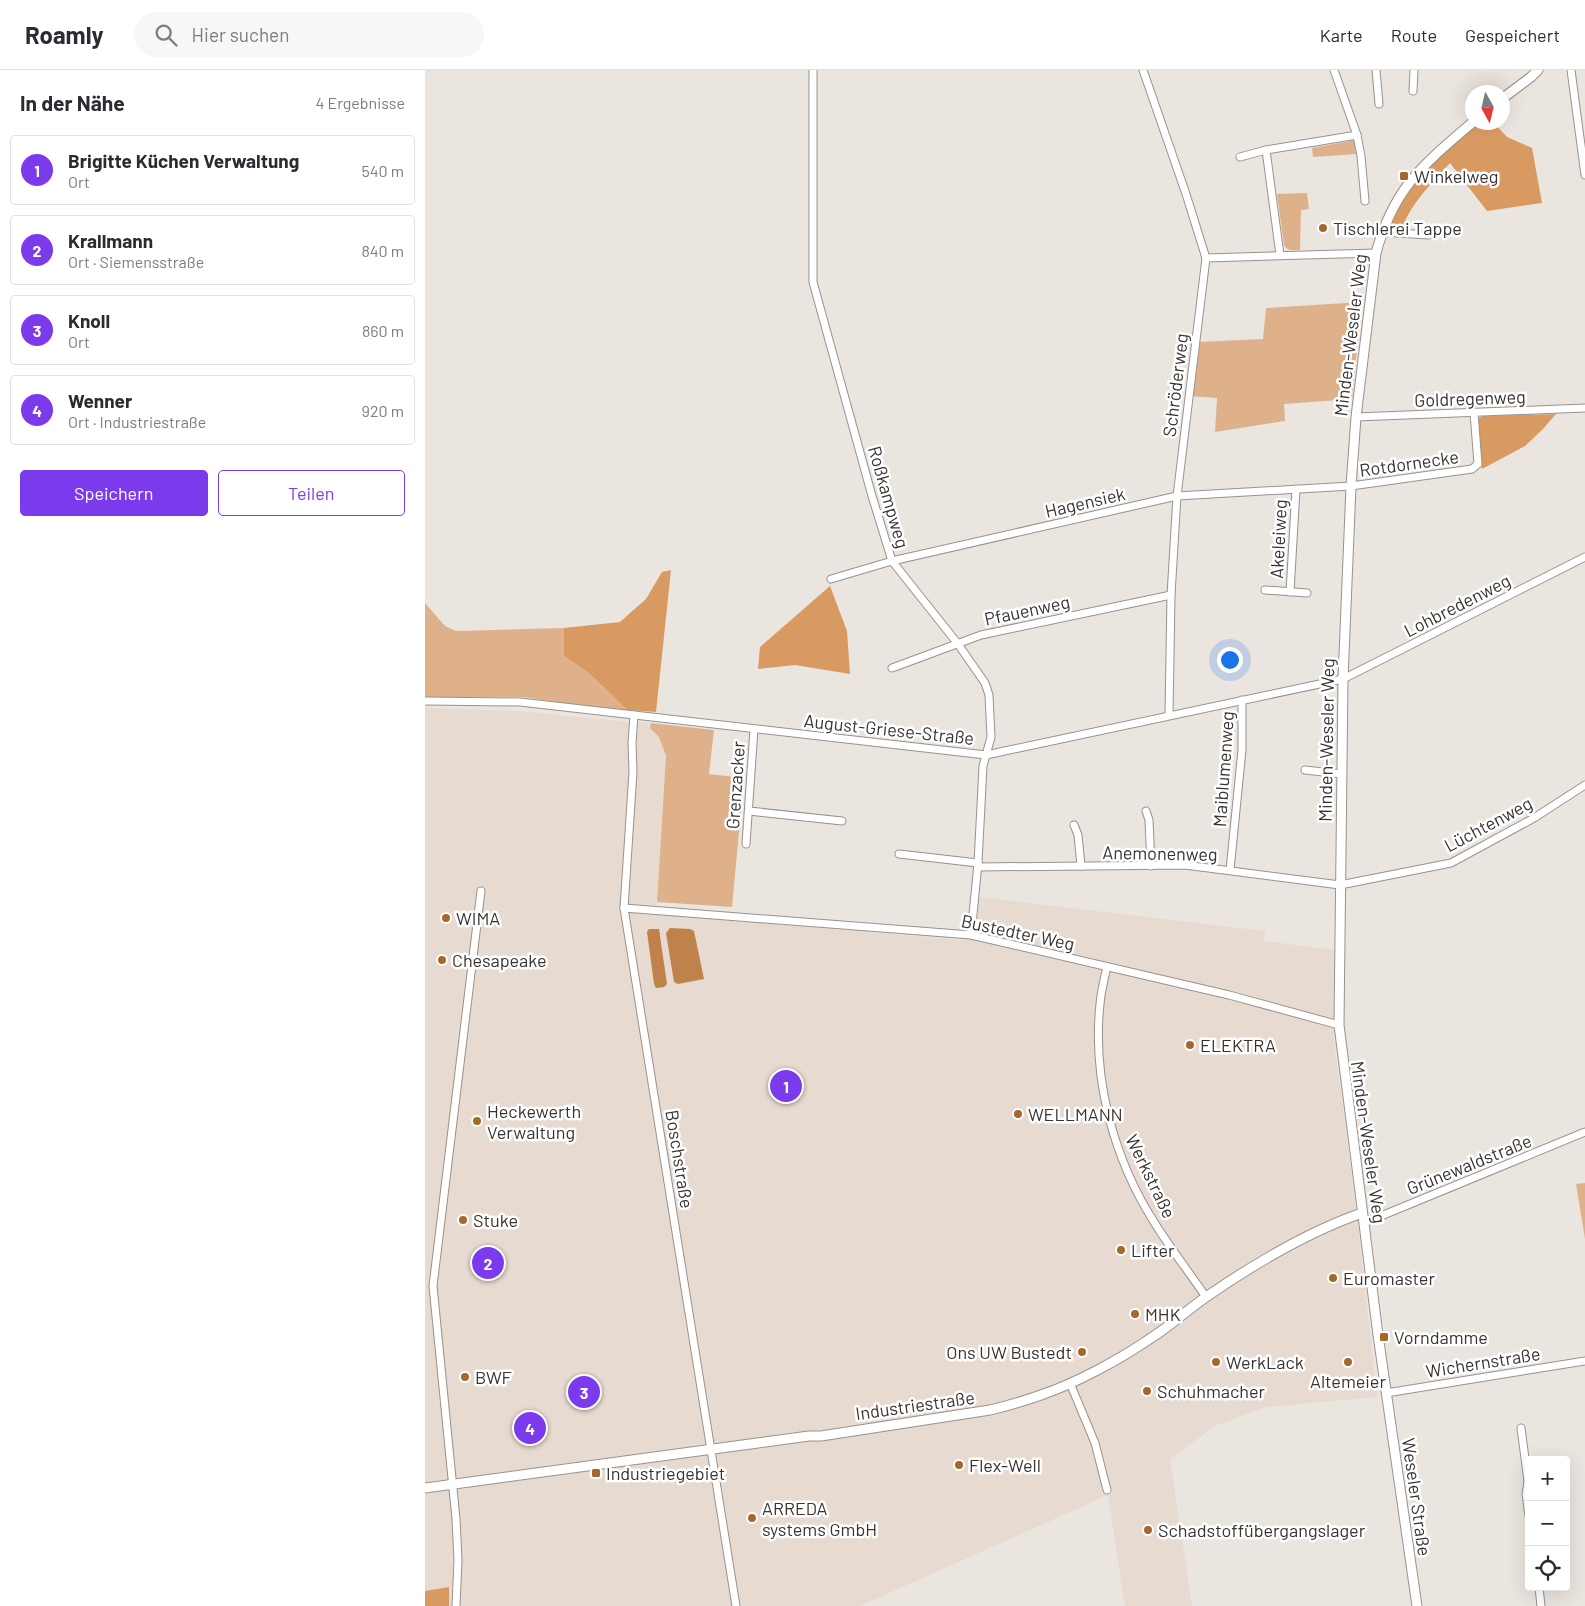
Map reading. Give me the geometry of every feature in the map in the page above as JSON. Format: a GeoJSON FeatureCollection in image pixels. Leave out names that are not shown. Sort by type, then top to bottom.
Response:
{"type":"FeatureCollection","features":[{"type":"Feature","properties":{"kind":"street","name":"Roßkampweg"},"geometry":{"type":"LineString","coordinates":[[813,70],[813,282],[872,496],[892,561],[958,644],[985,683],[989,695],[991,737],[983,766],[978,865],[971,935]]}},
{"type":"Feature","properties":{"kind":"street","name":"Schröderweg"},"geometry":{"type":"LineString","coordinates":[[1143,70],[1206,258],[1177,496],[1171,595],[1169,715]]}},
{"type":"Feature","properties":{"kind":"street"},"geometry":{"type":"LineString","coordinates":[[1334,70],[1357,135],[1365,201]]}},
{"type":"Feature","properties":{"kind":"street"},"geometry":{"type":"LineString","coordinates":[[1376,70],[1379,104]]}},
{"type":"Feature","properties":{"kind":"street"},"geometry":{"type":"LineString","coordinates":[[1413,90],[1414,70]]}},
{"type":"Feature","properties":{"kind":"street"},"geometry":{"type":"LineString","coordinates":[[1510,88],[1530,70]]}},
{"type":"Feature","properties":{"kind":"street"},"geometry":{"type":"LineString","coordinates":[[1510,93],[1538,70]]}},
{"type":"Feature","properties":{"kind":"street"},"geometry":{"type":"LineString","coordinates":[[1571,70],[1585,175]]}},
{"type":"Feature","properties":{"kind":"street","name":"Minden-Weseler Weg"},"geometry":{"type":"LineString","coordinates":[[1386,1393],[1339,1040],[1343,679],[1351,486],[1376,253],[1381,232],[1391,209],[1411,179],[1465,129]]}},
{"type":"Feature","properties":{"kind":"street"},"geometry":{"type":"LineString","coordinates":[[1241,157],[1266,150],[1357,135]]}},
{"type":"Feature","properties":{"kind":"street"},"geometry":{"type":"LineString","coordinates":[[1266,150],[1280,255]]}},
{"type":"Feature","properties":{"kind":"street"},"geometry":{"type":"LineString","coordinates":[[1381,232],[1429,235]]}},
{"type":"Feature","properties":{"kind":"street"},"geometry":{"type":"LineString","coordinates":[[1206,258],[1376,253]]}},
{"type":"Feature","properties":{"kind":"street","name":"Goldregenweg"},"geometry":{"type":"LineString","coordinates":[[1357,417],[1585,408]]}},
{"type":"Feature","properties":{"kind":"street","name":"Rotdornecke"},"geometry":{"type":"LineString","coordinates":[[1351,486],[1472,469],[1478,464],[1474,413]]}},
{"type":"Feature","properties":{"kind":"street","name":"Hagensiek"},"geometry":{"type":"LineString","coordinates":[[831,579],[892,561],[1177,496],[1351,486]]}},
{"type":"Feature","properties":{"kind":"street","name":"Akeleiweg"},"geometry":{"type":"LineString","coordinates":[[1290,592],[1296,489]]}},
{"type":"Feature","properties":{"kind":"street","name":"Lohbredenweg"},"geometry":{"type":"LineString","coordinates":[[1343,679],[1585,557]]}},
{"type":"Feature","properties":{"kind":"street"},"geometry":{"type":"LineString","coordinates":[[1265,590],[1307,593]]}},
{"type":"Feature","properties":{"kind":"street","name":"Pfauenweg"},"geometry":{"type":"LineString","coordinates":[[891,668],[981,635],[1171,595]]}},
{"type":"Feature","properties":{"kind":"street","name":"August-Griese-Straße"},"geometry":{"type":"LineString","coordinates":[[425,701],[520,702],[986,755],[1343,679]]}},
{"type":"Feature","properties":{"kind":"street","name":"Maiblumenweg"},"geometry":{"type":"LineString","coordinates":[[1230,870],[1242,750],[1242,700]]}},
{"type":"Feature","properties":{"kind":"street","name":"Boschstraße"},"geometry":{"type":"LineString","coordinates":[[634,715],[632,743],[633,772],[624,908],[736,1606]]}},
{"type":"Feature","properties":{"kind":"street","name":"Grenzacker"},"geometry":{"type":"LineString","coordinates":[[746,844],[754,728]]}},
{"type":"Feature","properties":{"kind":"street"},"geometry":{"type":"LineString","coordinates":[[1305,770],[1341,774]]}},
{"type":"Feature","properties":{"kind":"street","name":"Lüchtenweg"},"geometry":{"type":"LineString","coordinates":[[1340,886],[1451,863],[1534,818],[1585,785]]}},
{"type":"Feature","properties":{"kind":"street"},"geometry":{"type":"LineString","coordinates":[[749,811],[842,821]]}},
{"type":"Feature","properties":{"kind":"street"},"geometry":{"type":"LineString","coordinates":[[1146,811],[1149,820],[1151,866]]}},
{"type":"Feature","properties":{"kind":"street"},"geometry":{"type":"LineString","coordinates":[[1074,825],[1079,835],[1081,866]]}},
{"type":"Feature","properties":{"kind":"street","name":"Anemonenweg"},"geometry":{"type":"LineString","coordinates":[[899,854],[978,865],[1185,865],[1340,886]]}},
{"type":"Feature","properties":{"kind":"street"},"geometry":{"type":"LineString","coordinates":[[456,1606],[457,1519],[433,1286],[481,891]]}},
{"type":"Feature","properties":{"kind":"street","name":"Bustedter Weg"},"geometry":{"type":"LineString","coordinates":[[624,908],[971,935],[1229,995],[1339,1025]]}},
{"type":"Feature","properties":{"kind":"street","name":"Werkstraße"},"geometry":{"type":"LineString","coordinates":[[1107,967],[1100,1004],[1099,1036],[1105,1101],[1113,1135],[1127,1169],[1153,1221],[1206,1297]]}},
{"type":"Feature","properties":{"kind":"street","name":"Grünewaldstraße"},"geometry":{"type":"LineString","coordinates":[[1364,1223],[1585,1132]]}},
{"type":"Feature","properties":{"kind":"street","name":"Industriestraße"},"geometry":{"type":"LineString","coordinates":[[425,1488],[821,1436],[990,1410],[1041,1396],[1070,1383],[1147,1341],[1206,1297],[1290,1245],[1362,1213]]}},
{"type":"Feature","properties":{"kind":"street","name":"Wichernstraße"},"geometry":{"type":"LineString","coordinates":[[1386,1393],[1585,1361]]}},
{"type":"Feature","properties":{"kind":"street"},"geometry":{"type":"LineString","coordinates":[[1070,1383],[1095,1444],[1107,1490]]}},
{"type":"Feature","properties":{"kind":"street","name":"Weseler Straße"},"geometry":{"type":"LineString","coordinates":[[1386,1393],[1417,1606]]}},
{"type":"Feature","properties":{"kind":"street"},"geometry":{"type":"LineString","coordinates":[[1521,1428],[1528,1481],[1527,1501]]}},
{"type":"Feature","properties":{"kind":"street"},"geometry":{"type":"LineString","coordinates":[[1539,1591],[1541,1606]]}},
{"type":"Feature","properties":{"kind":"shaded area"},"geometry":{"type":"Polygon","coordinates":[[[1472,130],[1500,130],[1507,137],[1532,148],[1542,203],[1487,211],[1450,163],[1415,203],[1401,231],[1387,230],[1395,212],[1415,183],[1451,147],[1472,130]]]}},
{"type":"Feature","properties":{"kind":"shaded area"},"geometry":{"type":"Polygon","coordinates":[[[1356,140],[1357,154],[1313,157],[1312,148],[1356,140]]]}},
{"type":"Feature","properties":{"kind":"shaded area"},"geometry":{"type":"Polygon","coordinates":[[[1307,193],[1309,209],[1301,210],[1300,250],[1289,250],[1284,245],[1277,194],[1307,193]]]}},
{"type":"Feature","properties":{"kind":"shaded area"},"geometry":{"type":"Polygon","coordinates":[[[1362,302],[1352,399],[1284,404],[1285,421],[1215,432],[1217,398],[1190,396],[1198,342],[1263,339],[1266,308],[1362,302]]]}},
{"type":"Feature","properties":{"kind":"shaded area"},"geometry":{"type":"Polygon","coordinates":[[[1556,414],[1525,446],[1482,469],[1477,423],[1479,418],[1483,416],[1556,414]]]}},
{"type":"Feature","properties":{"kind":"shaded area"},"geometry":{"type":"Polygon","coordinates":[[[671,570],[656,712],[627,710],[589,673],[564,656],[564,628],[620,622],[646,599],[662,572],[671,570]]]}},
{"type":"Feature","properties":{"kind":"shaded area"},"geometry":{"type":"Polygon","coordinates":[[[830,586],[847,631],[850,674],[795,665],[758,669],[760,647],[830,586]]]}},
{"type":"Feature","properties":{"kind":"shaded area"},"geometry":{"type":"Polygon","coordinates":[[[425,603],[445,626],[456,631],[564,628],[564,656],[589,673],[627,710],[612,710],[523,697],[425,697],[425,603]]]}},
{"type":"Feature","properties":{"kind":"shaded area"},"geometry":{"type":"Polygon","coordinates":[[[425,708],[520,711],[651,723],[650,728],[659,737],[666,756],[656,914],[961,940],[976,927],[979,897],[1265,931],[1264,941],[1335,950],[1334,1040],[1359,1233],[1377,1397],[1266,1407],[1217,1425],[1170,1459],[1192,1606],[1125,1606],[1108,1495],[860,1606],[449,1606],[449,1587],[425,1591],[425,708]]]}},
{"type":"Feature","properties":{"kind":"shaded area"},"geometry":{"type":"Polygon","coordinates":[[[651,723],[714,730],[709,774],[744,778],[732,907],[657,902],[666,756],[659,737],[650,728],[651,723]]]}},
{"type":"Feature","properties":{"kind":"shaded area"},"geometry":{"type":"Polygon","coordinates":[[[670,928],[694,931],[704,979],[678,984],[674,982],[666,933],[670,928]]]}},
{"type":"Feature","properties":{"kind":"shaded area"},"geometry":{"type":"Polygon","coordinates":[[[649,929],[659,929],[667,984],[664,987],[656,988],[654,984],[647,932],[649,929]]]}},
{"type":"Feature","properties":{"kind":"shaded area"},"geometry":{"type":"Polygon","coordinates":[[[1585,1183],[1585,1239],[1576,1184],[1585,1183]]]}},
{"type":"Feature","properties":{"kind":"shaded area"},"geometry":{"type":"Polygon","coordinates":[[[449,1587],[449,1606],[425,1606],[425,1591],[449,1587]]]}},
{"type":"Feature","properties":{"kind":"place","name":"Winkelweg"},"geometry":{"type":"Point","coordinates":[1404,176]}},
{"type":"Feature","properties":{"kind":"place","name":"Tischlerei Tappe"},"geometry":{"type":"Point","coordinates":[1323,228]}},
{"type":"Feature","properties":{"kind":"place","name":"WIMA"},"geometry":{"type":"Point","coordinates":[446,918]}},
{"type":"Feature","properties":{"kind":"place","name":"Chesapeake"},"geometry":{"type":"Point","coordinates":[442,960]}},
{"type":"Feature","properties":{"kind":"place","name":"ELEKTRA"},"geometry":{"type":"Point","coordinates":[1190,1045]}},
{"type":"Feature","properties":{"kind":"place","name":"Brigitte Küchen Verwaltung"},"geometry":{"type":"Point","coordinates":[786,1086]}},
{"type":"Feature","properties":{"kind":"place","name":"WELLMANN"},"geometry":{"type":"Point","coordinates":[1018,1114]}},
{"type":"Feature","properties":{"kind":"place","name":"Heckewerth Verwaltung"},"geometry":{"type":"Point","coordinates":[477,1121]}},
{"type":"Feature","properties":{"kind":"place","name":"Stuke"},"geometry":{"type":"Point","coordinates":[463,1220]}},
{"type":"Feature","properties":{"kind":"place","name":"Lifter"},"geometry":{"type":"Point","coordinates":[1121,1250]}},
{"type":"Feature","properties":{"kind":"place","name":"Krallmann"},"geometry":{"type":"Point","coordinates":[488,1263]}},
{"type":"Feature","properties":{"kind":"place","name":"Euromaster"},"geometry":{"type":"Point","coordinates":[1333,1278]}},
{"type":"Feature","properties":{"kind":"place","name":"MHK"},"geometry":{"type":"Point","coordinates":[1135,1314]}},
{"type":"Feature","properties":{"kind":"place","name":"Vorndamme"},"geometry":{"type":"Point","coordinates":[1384,1337]}},
{"type":"Feature","properties":{"kind":"place","name":"Ons UW Bustedt"},"geometry":{"type":"Point","coordinates":[1082,1352]}},
{"type":"Feature","properties":{"kind":"place","name":"WerkLack"},"geometry":{"type":"Point","coordinates":[1216,1362]}},
{"type":"Feature","properties":{"kind":"place","name":"Altemeier"},"geometry":{"type":"Point","coordinates":[1348,1362]}},
{"type":"Feature","properties":{"kind":"place","name":"BWF"},"geometry":{"type":"Point","coordinates":[465,1377]}},
{"type":"Feature","properties":{"kind":"place","name":"Schuhmacher"},"geometry":{"type":"Point","coordinates":[1147,1391]}},
{"type":"Feature","properties":{"kind":"place","name":"Knoll"},"geometry":{"type":"Point","coordinates":[584,1392]}},
{"type":"Feature","properties":{"kind":"place","name":"Wenner"},"geometry":{"type":"Point","coordinates":[530,1428]}},
{"type":"Feature","properties":{"kind":"place","name":"Flex-Well"},"geometry":{"type":"Point","coordinates":[959,1465]}},
{"type":"Feature","properties":{"kind":"place","name":"Industriegebiet"},"geometry":{"type":"Point","coordinates":[596,1473]}},
{"type":"Feature","properties":{"kind":"place","name":"ARREDA systems GmbH"},"geometry":{"type":"Point","coordinates":[752,1518]}},
{"type":"Feature","properties":{"kind":"place","name":"Schadstoffübergangslager"},"geometry":{"type":"Point","coordinates":[1148,1530]}}]}
